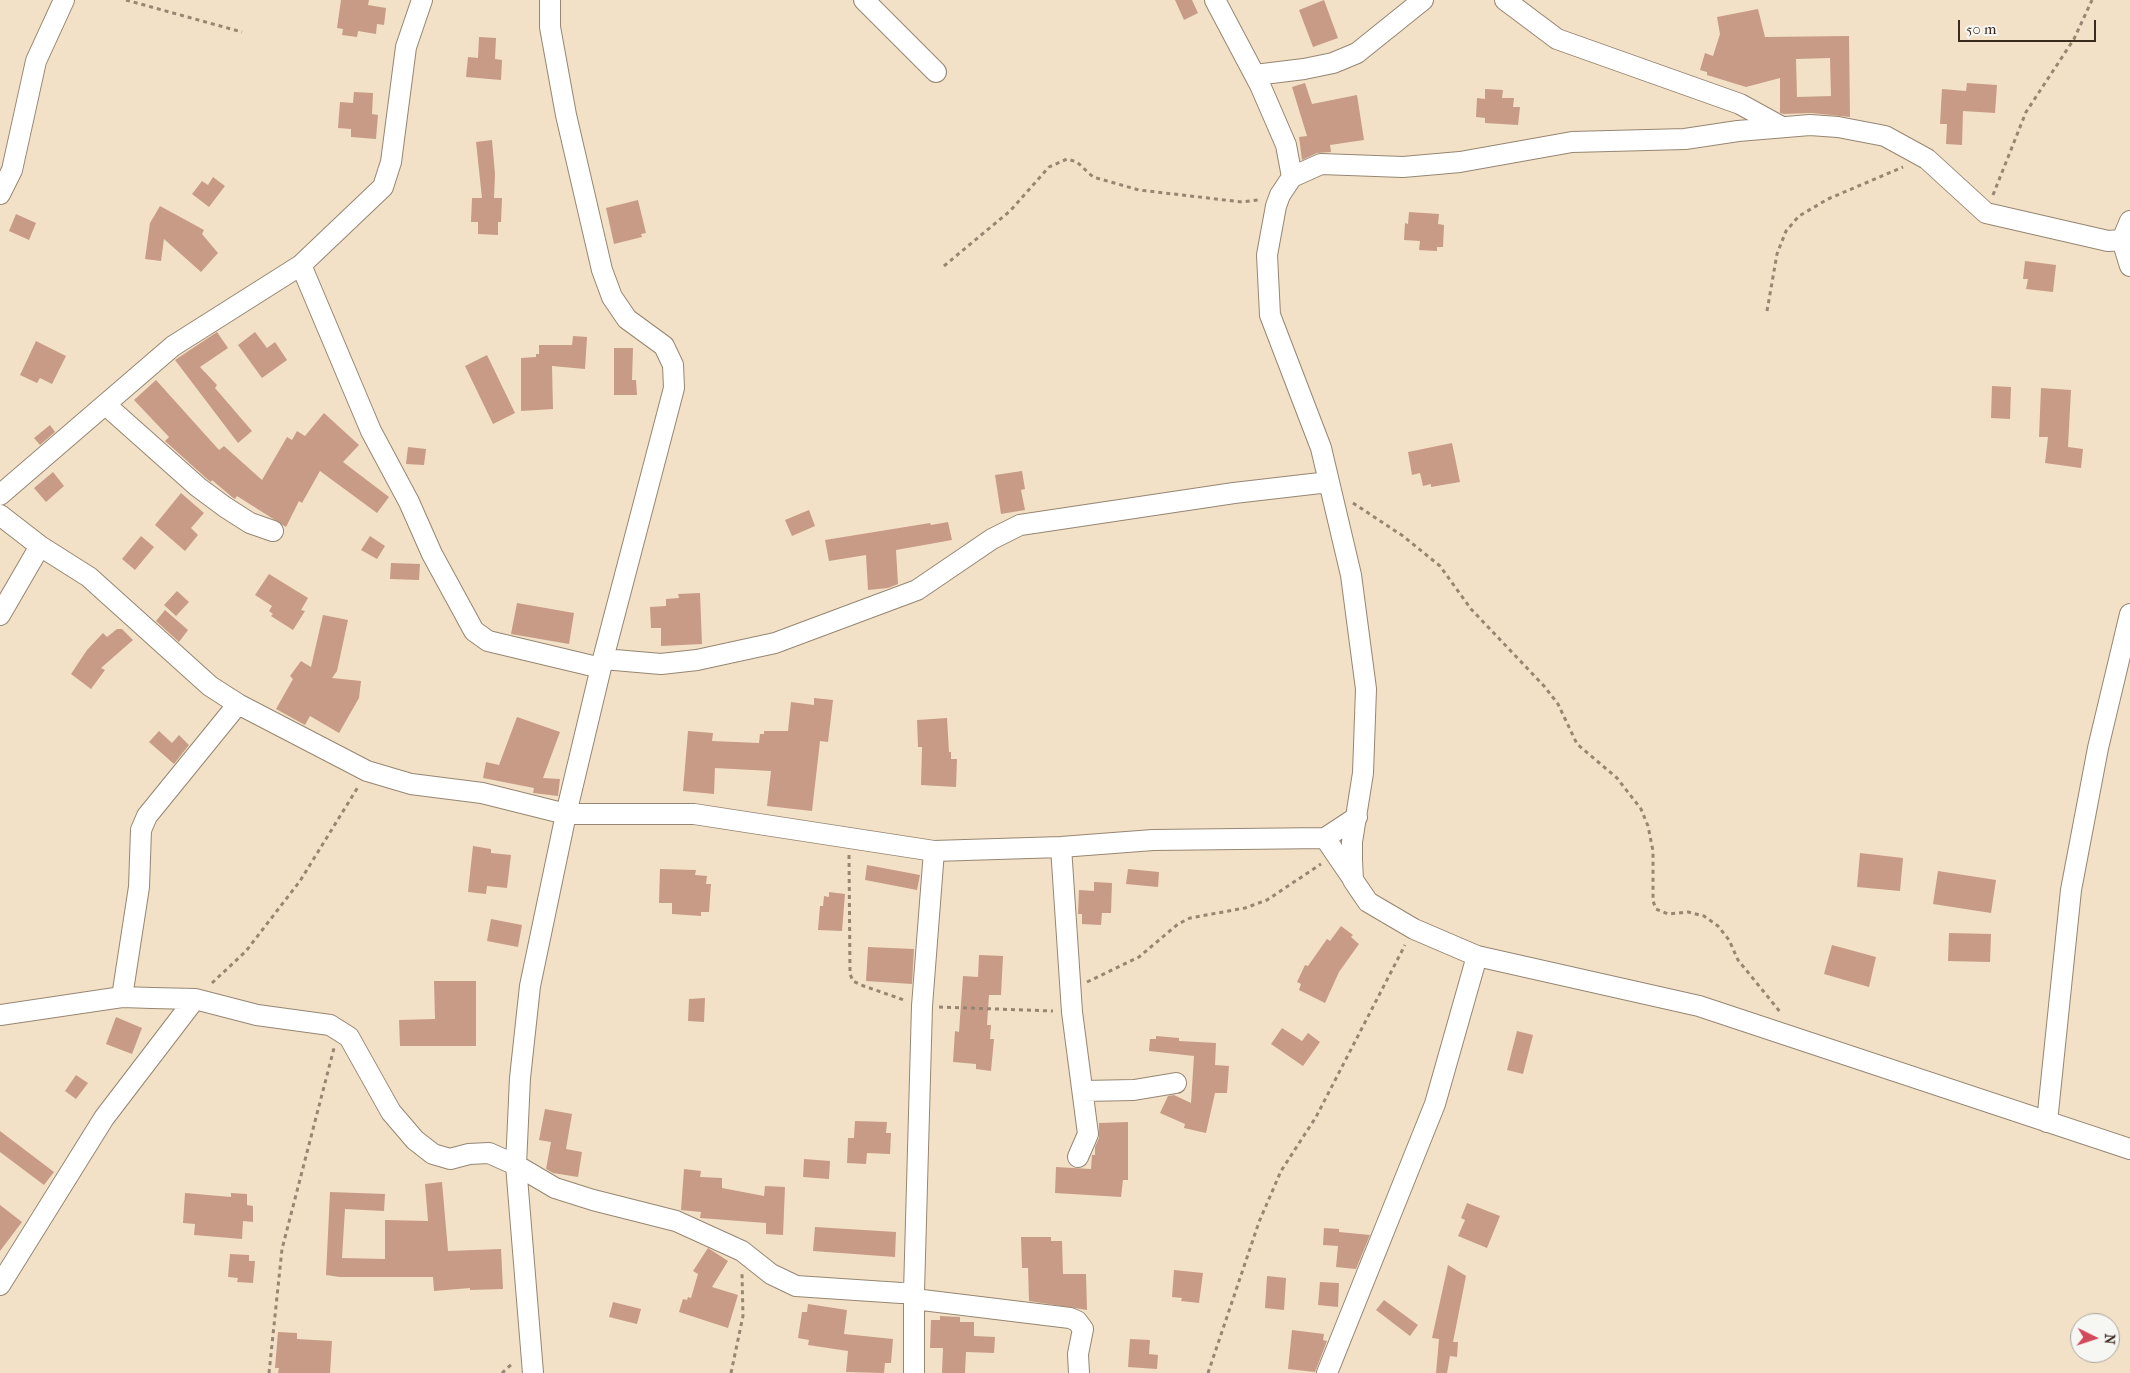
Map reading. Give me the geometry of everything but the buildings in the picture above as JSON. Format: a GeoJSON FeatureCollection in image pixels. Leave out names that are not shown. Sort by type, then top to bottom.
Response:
{"type":"FeatureCollection","features":[{"type":"Feature","properties":{"kind":"street"},"geometry":{"type":"LineString","coordinates":[[0,194],[12,170],[36,61],[64,0]]}},
{"type":"Feature","properties":{"kind":"street"},"geometry":{"type":"LineString","coordinates":[[0,496],[173,346],[301,265],[383,187],[390,162],[406,47],[422,0]]}},
{"type":"Feature","properties":{"kind":"street"},"geometry":{"type":"LineString","coordinates":[[534,1373],[516,1165],[520,1078],[530,986],[566,814],[602,664],[674,388],[673,364],[664,346],[627,319],[612,297],[602,270],[566,115],[550,27],[550,0]]}},
{"type":"Feature","properties":{"kind":"street"},"geometry":{"type":"LineString","coordinates":[[864,0],[936,72]]}},
{"type":"Feature","properties":{"kind":"street"},"geometry":{"type":"LineString","coordinates":[[1215,0],[1255,75],[1286,145],[1292,177]]}},
{"type":"Feature","properties":{"kind":"street"},"geometry":{"type":"LineString","coordinates":[[1255,75],[1333,63],[1357,53],[1423,0]]}},
{"type":"Feature","properties":{"kind":"street"},"geometry":{"type":"LineString","coordinates":[[1505,0],[1557,39],[1740,104],[1780,126]]}},
{"type":"Feature","properties":{"kind":"street"},"geometry":{"type":"LineString","coordinates":[[1354,880],[1352,842],[1363,773],[1366,689],[1351,575],[1321,448],[1270,315],[1267,255],[1276,206],[1280,194],[1292,177],[1321,164],[1403,167],[1460,162],[1572,142],[1685,139],[1780,126],[1810,125],[1838,127],[1885,136],[1927,159],[1986,213],[2091,239],[2122,240]]}},
{"type":"Feature","properties":{"kind":"street"},"geometry":{"type":"LineString","coordinates":[[2130,221],[2122,240],[2130,266]]}},
{"type":"Feature","properties":{"kind":"street"},"geometry":{"type":"LineString","coordinates":[[301,265],[370,430],[409,502],[432,554],[474,631],[488,640],[602,664],[661,664],[697,660],[775,642],[916,590],[992,539],[1020,525],[1234,493],[1330,486]]}},
{"type":"Feature","properties":{"kind":"street"},"geometry":{"type":"LineString","coordinates":[[106,406],[198,487],[225,508],[250,523],[273,531]]}},
{"type":"Feature","properties":{"kind":"street"},"geometry":{"type":"LineString","coordinates":[[0,515],[40,546],[89,578],[210,686],[238,704],[368,772],[411,784],[482,793],[566,814],[694,814],[849,839],[934,850],[1061,847],[1153,840],[1330,846],[1357,816]]}},
{"type":"Feature","properties":{"kind":"street"},"geometry":{"type":"LineString","coordinates":[[0,615],[40,546]]}},
{"type":"Feature","properties":{"kind":"street"},"geometry":{"type":"LineString","coordinates":[[2047,1122],[2071,890],[2098,748],[2130,614]]}},
{"type":"Feature","properties":{"kind":"street"},"geometry":{"type":"LineString","coordinates":[[122,997],[139,887],[141,830],[147,816],[238,704]]}},
{"type":"Feature","properties":{"kind":"street"},"geometry":{"type":"LineString","coordinates":[[1330,846],[1368,902],[1414,929],[1477,956],[1699,1006],[1756,1023],[2130,1149]]}},
{"type":"Feature","properties":{"kind":"street"},"geometry":{"type":"LineString","coordinates":[[1061,847],[1072,1012],[1088,1134],[1078,1157]]}},
{"type":"Feature","properties":{"kind":"street"},"geometry":{"type":"LineString","coordinates":[[914,1373],[914,1295],[922,1006],[934,850]]}},
{"type":"Feature","properties":{"kind":"street"},"geometry":{"type":"LineString","coordinates":[[1327,1373],[1435,1104],[1477,956]]}},
{"type":"Feature","properties":{"kind":"street"},"geometry":{"type":"LineString","coordinates":[[0,1015],[122,997],[195,999],[256,1015],[330,1025],[349,1037],[391,1112],[433,1154],[450,1160],[469,1154],[489,1153],[516,1165],[555,1188],[593,1200],[676,1220],[742,1251],[771,1274],[796,1286],[901,1293],[1070,1318],[1077,1321],[1083,1329],[1078,1354],[1079,1373]]}},
{"type":"Feature","properties":{"kind":"street"},"geometry":{"type":"LineString","coordinates":[[0,1285],[104,1118],[195,999]]}},
{"type":"Feature","properties":{"kind":"street"},"geometry":{"type":"LineString","coordinates":[[1083,1091],[1134,1090],[1176,1083]]}},
{"type":"Feature","properties":{"kind":"path"},"geometry":{"type":"LineString","coordinates":[[126,0],[242,32]]}},
{"type":"Feature","properties":{"kind":"path"},"geometry":{"type":"LineString","coordinates":[[1986,213],[2026,112],[2074,39],[2092,0]]}},
{"type":"Feature","properties":{"kind":"path"},"geometry":{"type":"LineString","coordinates":[[944,266],[1010,211],[1049,167],[1066,159],[1077,162],[1093,177],[1139,190],[1242,202],[1280,194]]}},
{"type":"Feature","properties":{"kind":"path"},"geometry":{"type":"LineString","coordinates":[[1767,311],[1777,254],[1786,231],[1799,216],[1828,199],[1885,174],[1927,159]]}},
{"type":"Feature","properties":{"kind":"path"},"geometry":{"type":"LineString","coordinates":[[1330,486],[1424,551],[1440,566],[1471,609],[1544,686],[1558,704],[1577,744],[1617,778],[1641,809],[1648,826],[1653,851],[1656,909],[1668,914],[1688,912],[1704,916],[1718,926],[1729,940],[1738,960],[1775,1005],[1797,1038]]}},
{"type":"Feature","properties":{"kind":"path"},"geometry":{"type":"LineString","coordinates":[[195,999],[246,951],[300,881],[368,772]]}},
{"type":"Feature","properties":{"kind":"path"},"geometry":{"type":"LineString","coordinates":[[849,839],[850,974],[853,981],[861,986],[922,1006],[1072,1012]]}},
{"type":"Feature","properties":{"kind":"path"},"geometry":{"type":"LineString","coordinates":[[1072,990],[1140,957],[1178,924],[1190,918],[1245,908],[1267,900],[1330,846]]}},
{"type":"Feature","properties":{"kind":"path"},"geometry":{"type":"LineString","coordinates":[[1208,1373],[1259,1222],[1281,1171],[1316,1117],[1414,929]]}},
{"type":"Feature","properties":{"kind":"path"},"geometry":{"type":"LineString","coordinates":[[269,1373],[282,1249],[339,1029]]}},
{"type":"Feature","properties":{"kind":"path"},"geometry":{"type":"LineString","coordinates":[[731,1373],[743,1316],[742,1251]]}}]}
